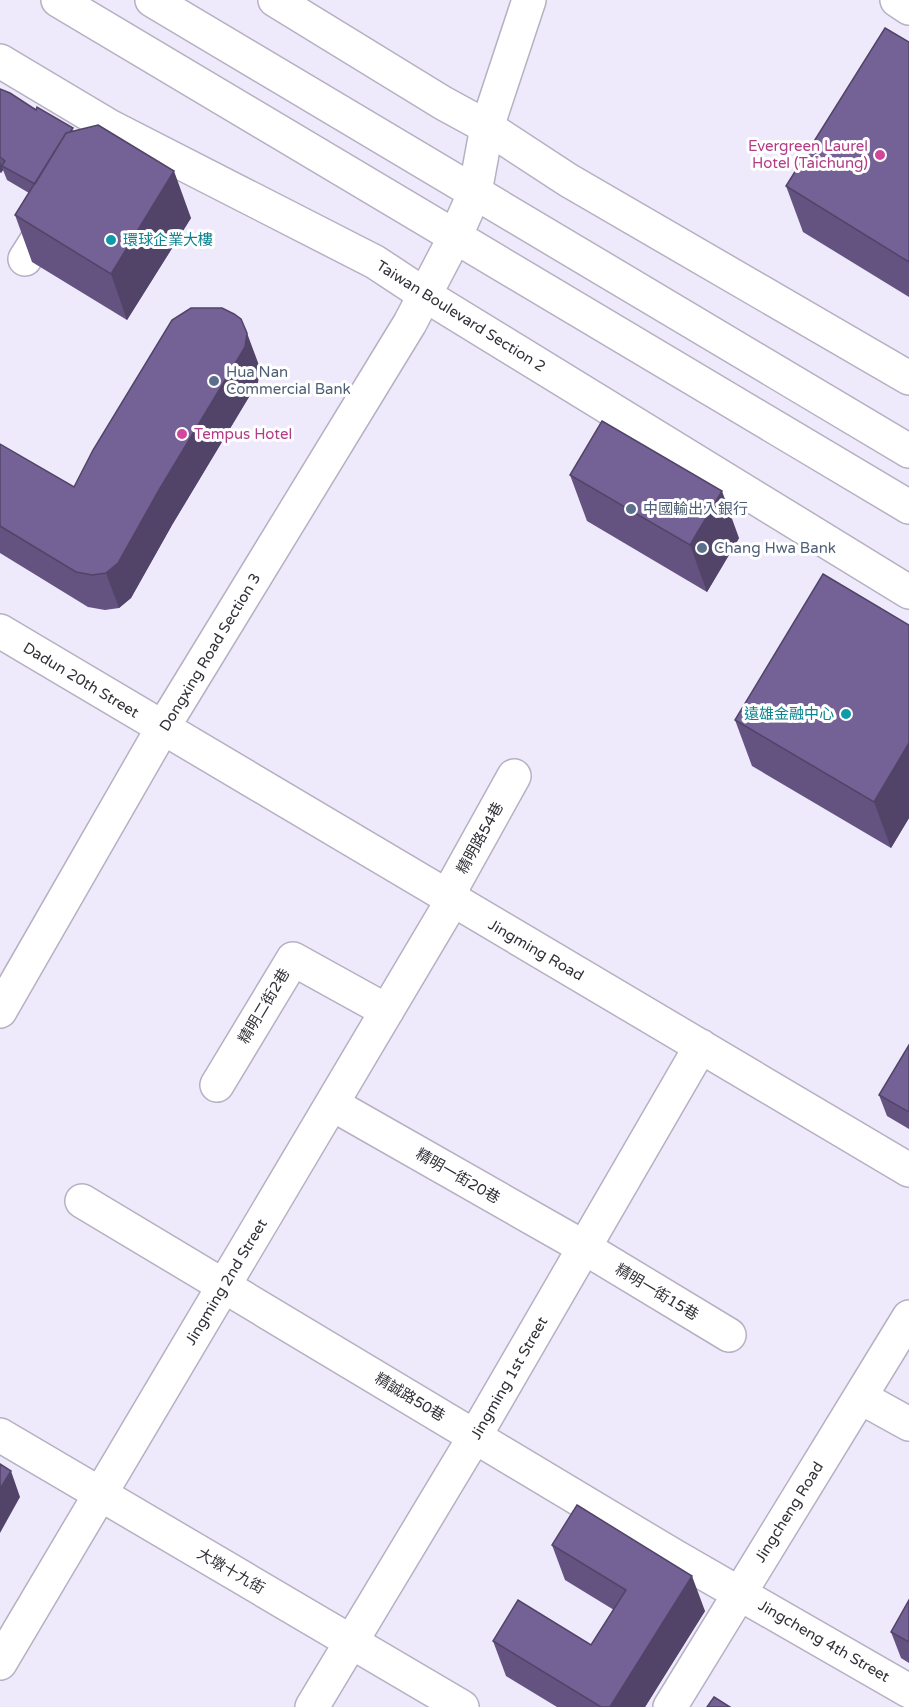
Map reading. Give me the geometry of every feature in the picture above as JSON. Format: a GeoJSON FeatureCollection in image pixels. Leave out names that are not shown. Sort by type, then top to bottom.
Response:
{"type":"FeatureCollection","features":[{"type":"Feature","properties":{"kind":"main road"},"geometry":{"type":"LineString","coordinates":[[58,0],[909,507]]}},
{"type":"Feature","properties":{"kind":"main road"},"geometry":{"type":"LineString","coordinates":[[152,0],[909,451]]}},
{"type":"Feature","properties":{"kind":"main road"},"geometry":{"type":"LineString","coordinates":[[275,0],[443,103],[487,127],[579,186],[909,378]]}},
{"type":"Feature","properties":{"kind":"main road","name":"Dongxing Road Section 3"},"geometry":{"type":"LineString","coordinates":[[0,1011],[162,729],[425,295],[475,192],[487,127],[529,0]]}},
{"type":"Feature","properties":{"kind":"main road"},"geometry":{"type":"LineString","coordinates":[[897,0],[909,8]]}},
{"type":"Feature","properties":{"kind":"main road","name":"Taiwan Boulevard Section 2"},"geometry":{"type":"LineString","coordinates":[[0,61],[109,126],[375,262],[909,592]]}},
{"type":"Feature","properties":{"kind":"main road"},"geometry":{"type":"LineString","coordinates":[[91,154],[109,126]]}},
{"type":"Feature","properties":{"kind":"main road"},"geometry":{"type":"LineString","coordinates":[[25,259],[67,192]]}},
{"type":"Feature","properties":{"kind":"main road","name":"Dadun 20th Street"},"geometry":{"type":"LineString","coordinates":[[0,631],[162,729]]}},
{"type":"Feature","properties":{"kind":"main road","name":"Jingming Road"},"geometry":{"type":"LineString","coordinates":[[162,729],[909,1170]]}},
{"type":"Feature","properties":{"kind":"main road","name":"精明路54巷"},"geometry":{"type":"LineString","coordinates":[[452,901],[454,884],[514,776]]}},
{"type":"Feature","properties":{"kind":"main road","name":"Jingming 2nd Street"},"geometry":{"type":"LineString","coordinates":[[0,1663],[452,901]]}},
{"type":"Feature","properties":{"kind":"main road","name":"精明二街2巷"},"geometry":{"type":"LineString","coordinates":[[217,1085],[292,958],[387,1011]]}},
{"type":"Feature","properties":{"kind":"main road","name":"Jingming 1st Street"},"geometry":{"type":"LineString","coordinates":[[312,1707],[475,1436],[700,1046]]}},
{"type":"Feature","properties":{"kind":"main road","name":"精明一街20巷"},"geometry":{"type":"LineString","coordinates":[[332,1104],[585,1248]]}},
{"type":"Feature","properties":{"kind":"main road","name":"精誠路50巷"},"geometry":{"type":"LineString","coordinates":[[82,1201],[664,1550],[739,1592]]}},
{"type":"Feature","properties":{"kind":"main road","name":"精明一街15巷"},"geometry":{"type":"LineString","coordinates":[[585,1248],[729,1335]]}},
{"type":"Feature","properties":{"kind":"main road","name":"Jingcheng Road"},"geometry":{"type":"LineString","coordinates":[[670,1707],[909,1317]]}},
{"type":"Feature","properties":{"kind":"main road"},"geometry":{"type":"LineString","coordinates":[[860,1397],[909,1424]]}},
{"type":"Feature","properties":{"kind":"main road","name":"大墩十九街"},"geometry":{"type":"LineString","coordinates":[[0,1434],[462,1707]]}},
{"type":"Feature","properties":{"kind":"main road","name":"Jingcheng 4th Street"},"geometry":{"type":"LineString","coordinates":[[739,1592],[909,1690]]}},
{"type":"Feature","properties":{"kind":"building"},"geometry":{"type":"Polygon","coordinates":[[[885,28],[909,42],[909,262],[786,186],[885,28]]]}},
{"type":"Feature","properties":{"kind":"building"},"geometry":{"type":"Polygon","coordinates":[[[0,89],[73,128],[66,133],[35,184],[2,166],[5,161],[0,157],[0,89]]]}},
{"type":"Feature","properties":{"kind":"building"},"geometry":{"type":"Polygon","coordinates":[[[98,125],[174,171],[111,274],[15,215],[66,133],[98,125]]]}},
{"type":"Feature","properties":{"kind":"building"},"geometry":{"type":"Polygon","coordinates":[[[191,308],[222,308],[241,319],[247,333],[245,347],[118,563],[106,573],[92,575],[76,572],[0,526],[0,444],[74,487],[93,450],[172,320],[191,308]]]}},
{"type":"Feature","properties":{"kind":"building"},"geometry":{"type":"Polygon","coordinates":[[[602,421],[722,491],[690,545],[570,475],[602,421]]]}},
{"type":"Feature","properties":{"kind":"building","name":"遠雄金融中心"},"geometry":{"type":"Polygon","coordinates":[[[823,574],[909,625],[909,743],[874,802],[735,720],[823,574]]]}},
{"type":"Feature","properties":{"kind":"building"},"geometry":{"type":"Polygon","coordinates":[[[909,1045],[909,1112],[879,1095],[909,1045]]]}},
{"type":"Feature","properties":{"kind":"building"},"geometry":{"type":"Polygon","coordinates":[[[0,1464],[11,1471],[0,1489],[0,1464]]]}},
{"type":"Feature","properties":{"kind":"building"},"geometry":{"type":"Polygon","coordinates":[[[577,1505],[692,1576],[610,1707],[601,1707],[493,1641],[518,1600],[591,1645],[626,1590],[552,1545],[577,1505]]]}},
{"type":"Feature","properties":{"kind":"building"},"geometry":{"type":"Polygon","coordinates":[[[909,1600],[909,1642],[891,1632],[909,1600]]]}},
{"type":"Feature","properties":{"kind":"building"},"geometry":{"type":"Polygon","coordinates":[[[714,1697],[730,1707],[707,1707],[714,1697]]]}},
{"type":"Feature","properties":{"kind":"place","name":"Evergreen Laurel Hotel (Taichung)"},"geometry":{"type":"Point","coordinates":[880,155]}},
{"type":"Feature","properties":{"kind":"place","name":"環球企業大樓"},"geometry":{"type":"Point","coordinates":[111,240]}},
{"type":"Feature","properties":{"kind":"place","name":"Hua Nan Commercial Bank"},"geometry":{"type":"Point","coordinates":[214,381]}},
{"type":"Feature","properties":{"kind":"place","name":"Tempus Hotel"},"geometry":{"type":"Point","coordinates":[182,434]}},
{"type":"Feature","properties":{"kind":"place","name":"中國輸出入銀行"},"geometry":{"type":"Point","coordinates":[631,509]}},
{"type":"Feature","properties":{"kind":"place","name":"Chang Hwa Bank"},"geometry":{"type":"Point","coordinates":[702,548]}},
{"type":"Feature","properties":{"kind":"place","name":"遠雄金融中心"},"geometry":{"type":"Point","coordinates":[846,714]}}]}
